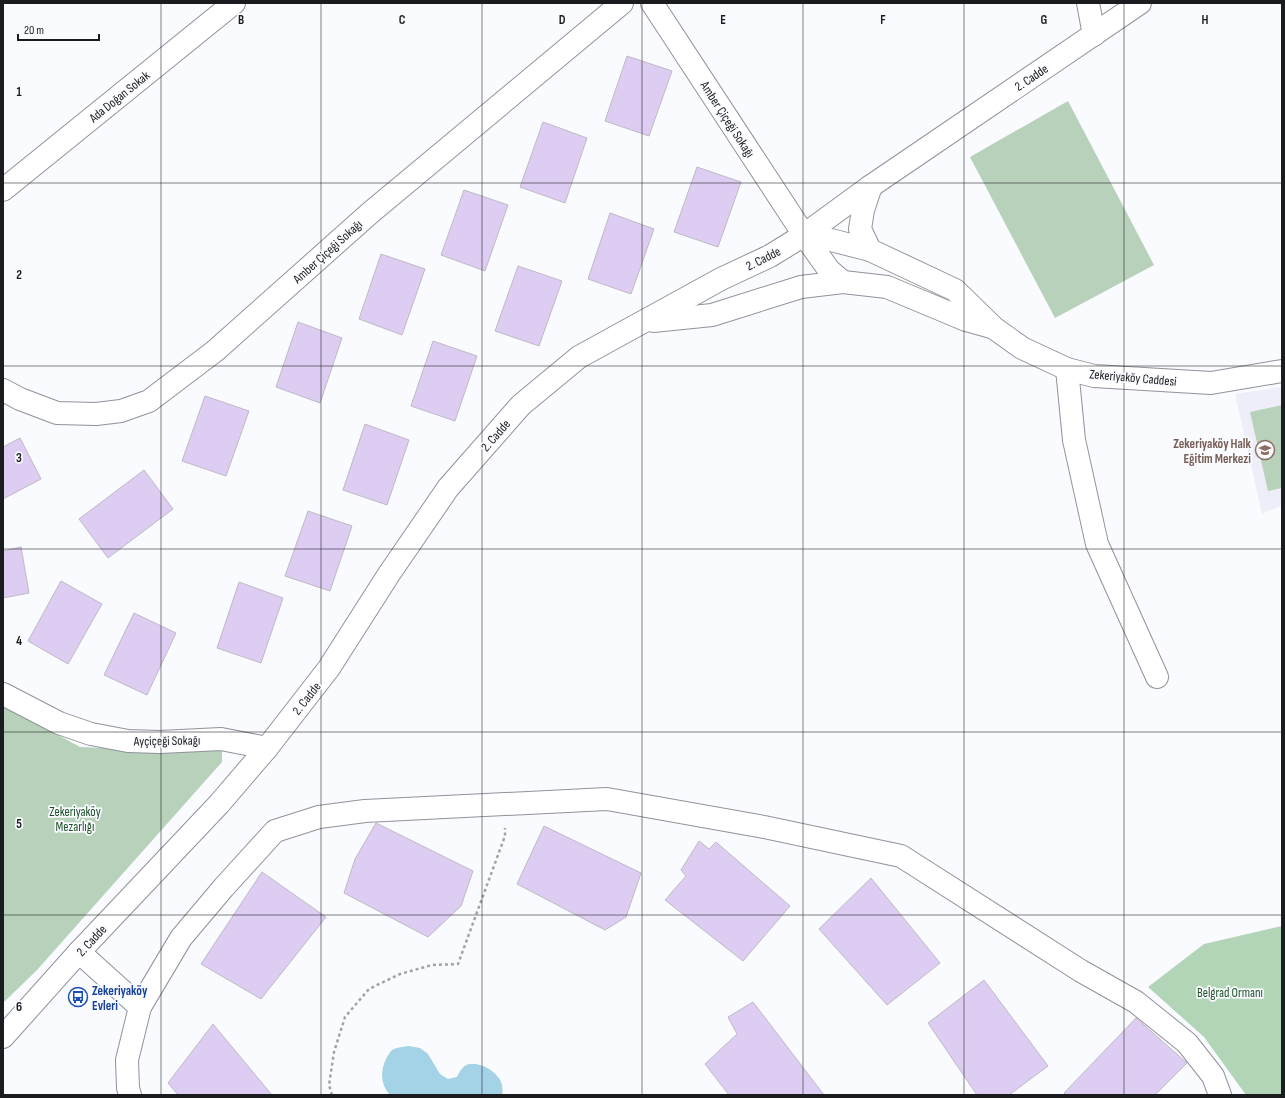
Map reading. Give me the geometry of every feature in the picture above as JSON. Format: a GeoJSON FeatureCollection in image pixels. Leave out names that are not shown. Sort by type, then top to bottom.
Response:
{"type":"FeatureCollection","features":[{"type":"Feature","properties":{"kind":"street","name":"Ada Doğan Sokak"},"geometry":{"type":"LineString","coordinates":[[3,190],[234,3]]}},
{"type":"Feature","properties":{"kind":"street","name":"Amber Çiçeği Sokağı"},"geometry":{"type":"LineString","coordinates":[[3,390],[20,399],[57,413],[96,414],[121,411],[149,400],[215,351],[370,213],[622,3]]}},
{"type":"Feature","properties":{"kind":"street","name":"Amber Çiçeği Sokağı"},"geometry":{"type":"LineString","coordinates":[[652,3],[804,235],[829,270],[843,282]]}},
{"type":"Feature","properties":{"kind":"street"},"geometry":{"type":"LineString","coordinates":[[1088,3],[1094,35]]}},
{"type":"Feature","properties":{"kind":"street","name":"2. Cadde"},"geometry":{"type":"LineString","coordinates":[[3,1037],[79,952],[219,804],[267,748],[329,668],[389,574],[448,488],[521,405],[579,357],[721,279],[770,256],[804,235],[871,186],[1140,3]]}},
{"type":"Feature","properties":{"kind":"street"},"geometry":{"type":"LineString","coordinates":[[870,250],[860,229],[862,210],[871,186]]}},
{"type":"Feature","properties":{"kind":"street"},"geometry":{"type":"LineString","coordinates":[[804,235],[870,250],[955,290],[994,328]]}},
{"type":"Feature","properties":{"kind":"street"},"geometry":{"type":"LineString","coordinates":[[645,321],[712,315],[801,287],[843,282],[887,287],[966,320],[994,328]]}},
{"type":"Feature","properties":{"kind":"street","name":"Zekeriyaköy Caddesi"},"geometry":{"type":"LineString","coordinates":[[994,328],[1022,348],[1067,369],[1094,376],[1211,383],[1282,371]]}},
{"type":"Feature","properties":{"kind":"street"},"geometry":{"type":"LineString","coordinates":[[1067,369],[1074,440],[1096,544],[1157,677]]}},
{"type":"Feature","properties":{"kind":"street","name":"Ayçiçeği Sokağı"},"geometry":{"type":"LineString","coordinates":[[3,694],[59,722],[91,734],[128,741],[160,742],[221,739],[267,748]]}},
{"type":"Feature","properties":{"kind":"street"},"geometry":{"type":"LineString","coordinates":[[130,1095],[127,1060],[140,1007],[181,938],[224,887],[275,831],[319,817],[365,810],[607,799],[764,827],[901,856],[1081,971],[1136,1002],[1187,1043],[1213,1076],[1220,1095]]}},
{"type":"Feature","properties":{"kind":"street"},"geometry":{"type":"LineString","coordinates":[[79,952],[140,1007]]}},
{"type":"Feature","properties":{"kind":"path"},"geometry":{"type":"LineString","coordinates":[[332,1095],[329,1085],[334,1052],[345,1017],[369,989],[400,974],[432,964],[458,964],[505,836],[504,804]]}},
{"type":"Feature","properties":{"kind":"shaded area","name":"Zekeriyaköy Halk Eğitim Merkezi"},"geometry":{"type":"Polygon","coordinates":[[[1282,387],[1282,505],[1262,514],[1235,394],[1282,387]]]}},
{"type":"Feature","properties":{"kind":"green space"},"geometry":{"type":"Polygon","coordinates":[[[1068,101],[1154,265],[1055,318],[970,157],[1068,101]]]}},
{"type":"Feature","properties":{"kind":"green space"},"geometry":{"type":"Polygon","coordinates":[[[1282,405],[1282,488],[1268,491],[1250,412],[1282,405]]]}},
{"type":"Feature","properties":{"kind":"green space","name":"Zekeriyaköy Mezarlığı"},"geometry":{"type":"Polygon","coordinates":[[[3,705],[80,747],[156,750],[222,747],[222,762],[37,970],[3,1003],[3,705]]]}},
{"type":"Feature","properties":{"kind":"green space","name":"Belgrad Ormanı"},"geometry":{"type":"Polygon","coordinates":[[[1282,926],[1282,1095],[1246,1095],[1204,1037],[1148,987],[1204,944],[1282,926]]]}},
{"type":"Feature","properties":{"kind":"water"},"geometry":{"type":"Polygon","coordinates":[[[409,1046],[420,1048],[428,1054],[440,1074],[448,1079],[457,1077],[465,1066],[470,1064],[476,1064],[487,1068],[496,1075],[502,1084],[502,1095],[390,1095],[383,1082],[383,1067],[390,1052],[399,1047],[409,1046]]]}},
{"type":"Feature","properties":{"kind":"building"},"geometry":{"type":"Polygon","coordinates":[[[627,56],[672,71],[649,136],[605,121],[627,56]]]}},
{"type":"Feature","properties":{"kind":"building"},"geometry":{"type":"Polygon","coordinates":[[[543,122],[587,138],[565,203],[520,187],[543,122]]]}},
{"type":"Feature","properties":{"kind":"building"},"geometry":{"type":"Polygon","coordinates":[[[697,167],[741,182],[718,247],[674,232],[697,167]]]}},
{"type":"Feature","properties":{"kind":"building"},"geometry":{"type":"Polygon","coordinates":[[[464,190],[508,205],[485,271],[441,255],[464,190]]]}},
{"type":"Feature","properties":{"kind":"building"},"geometry":{"type":"Polygon","coordinates":[[[610,213],[654,229],[631,294],[588,279],[610,213]]]}},
{"type":"Feature","properties":{"kind":"building"},"geometry":{"type":"Polygon","coordinates":[[[381,254],[425,269],[402,335],[359,319],[381,254]]]}},
{"type":"Feature","properties":{"kind":"building"},"geometry":{"type":"Polygon","coordinates":[[[518,266],[562,281],[539,346],[495,331],[518,266]]]}},
{"type":"Feature","properties":{"kind":"building"},"geometry":{"type":"Polygon","coordinates":[[[298,322],[342,338],[320,403],[276,387],[298,322]]]}},
{"type":"Feature","properties":{"kind":"building"},"geometry":{"type":"Polygon","coordinates":[[[433,341],[477,356],[455,421],[411,406],[433,341]]]}},
{"type":"Feature","properties":{"kind":"building"},"geometry":{"type":"Polygon","coordinates":[[[205,396],[249,411],[226,476],[182,461],[205,396]]]}},
{"type":"Feature","properties":{"kind":"building"},"geometry":{"type":"Polygon","coordinates":[[[365,424],[409,440],[387,505],[343,490],[365,424]]]}},
{"type":"Feature","properties":{"kind":"building"},"geometry":{"type":"Polygon","coordinates":[[[20,438],[41,479],[3,499],[3,447],[20,438]]]}},
{"type":"Feature","properties":{"kind":"building"},"geometry":{"type":"Polygon","coordinates":[[[144,470],[173,509],[108,558],[79,519],[144,470]]]}},
{"type":"Feature","properties":{"kind":"building"},"geometry":{"type":"Polygon","coordinates":[[[308,511],[352,526],[330,591],[285,576],[308,511]]]}},
{"type":"Feature","properties":{"kind":"building"},"geometry":{"type":"Polygon","coordinates":[[[21,547],[29,593],[3,598],[3,551],[21,547]]]}},
{"type":"Feature","properties":{"kind":"building"},"geometry":{"type":"Polygon","coordinates":[[[61,581],[102,604],[68,664],[28,641],[61,581]]]}},
{"type":"Feature","properties":{"kind":"building"},"geometry":{"type":"Polygon","coordinates":[[[239,582],[283,598],[261,663],[217,648],[239,582]]]}},
{"type":"Feature","properties":{"kind":"building"},"geometry":{"type":"Polygon","coordinates":[[[134,613],[176,633],[147,695],[104,675],[134,613]]]}},
{"type":"Feature","properties":{"kind":"building"},"geometry":{"type":"Polygon","coordinates":[[[376,823],[473,871],[461,906],[428,937],[344,893],[355,859],[376,823]]]}},
{"type":"Feature","properties":{"kind":"building"},"geometry":{"type":"Polygon","coordinates":[[[544,826],[641,873],[626,917],[605,930],[517,884],[544,826]]]}},
{"type":"Feature","properties":{"kind":"building"},"geometry":{"type":"Polygon","coordinates":[[[699,841],[709,849],[716,842],[790,906],[743,961],[665,900],[686,876],[681,870],[699,841]]]}},
{"type":"Feature","properties":{"kind":"building"},"geometry":{"type":"Polygon","coordinates":[[[262,872],[326,917],[261,999],[201,964],[262,872]]]}},
{"type":"Feature","properties":{"kind":"building"},"geometry":{"type":"Polygon","coordinates":[[[871,878],[940,963],[887,1005],[819,929],[871,878]]]}},
{"type":"Feature","properties":{"kind":"building"},"geometry":{"type":"Polygon","coordinates":[[[984,980],[1048,1066],[1009,1095],[977,1095],[928,1023],[984,980]]]}},
{"type":"Feature","properties":{"kind":"building"},"geometry":{"type":"Polygon","coordinates":[[[753,1002],[824,1095],[729,1095],[705,1064],[737,1034],[728,1017],[753,1002]]]}},
{"type":"Feature","properties":{"kind":"building"},"geometry":{"type":"Polygon","coordinates":[[[1136,1018],[1187,1063],[1155,1095],[1066,1095],[1064,1093],[1136,1018]]]}},
{"type":"Feature","properties":{"kind":"building"},"geometry":{"type":"Polygon","coordinates":[[[213,1024],[272,1095],[178,1095],[168,1083],[213,1024]]]}},
{"type":"Feature","properties":{"kind":"place","name":"Zekeriyaköy Halk Eğitim Merkezi"},"geometry":{"type":"Point","coordinates":[1265,450]}},
{"type":"Feature","properties":{"kind":"place","name":"Zekeriyaköy Evleri"},"geometry":{"type":"Point","coordinates":[78,997]}}]}
